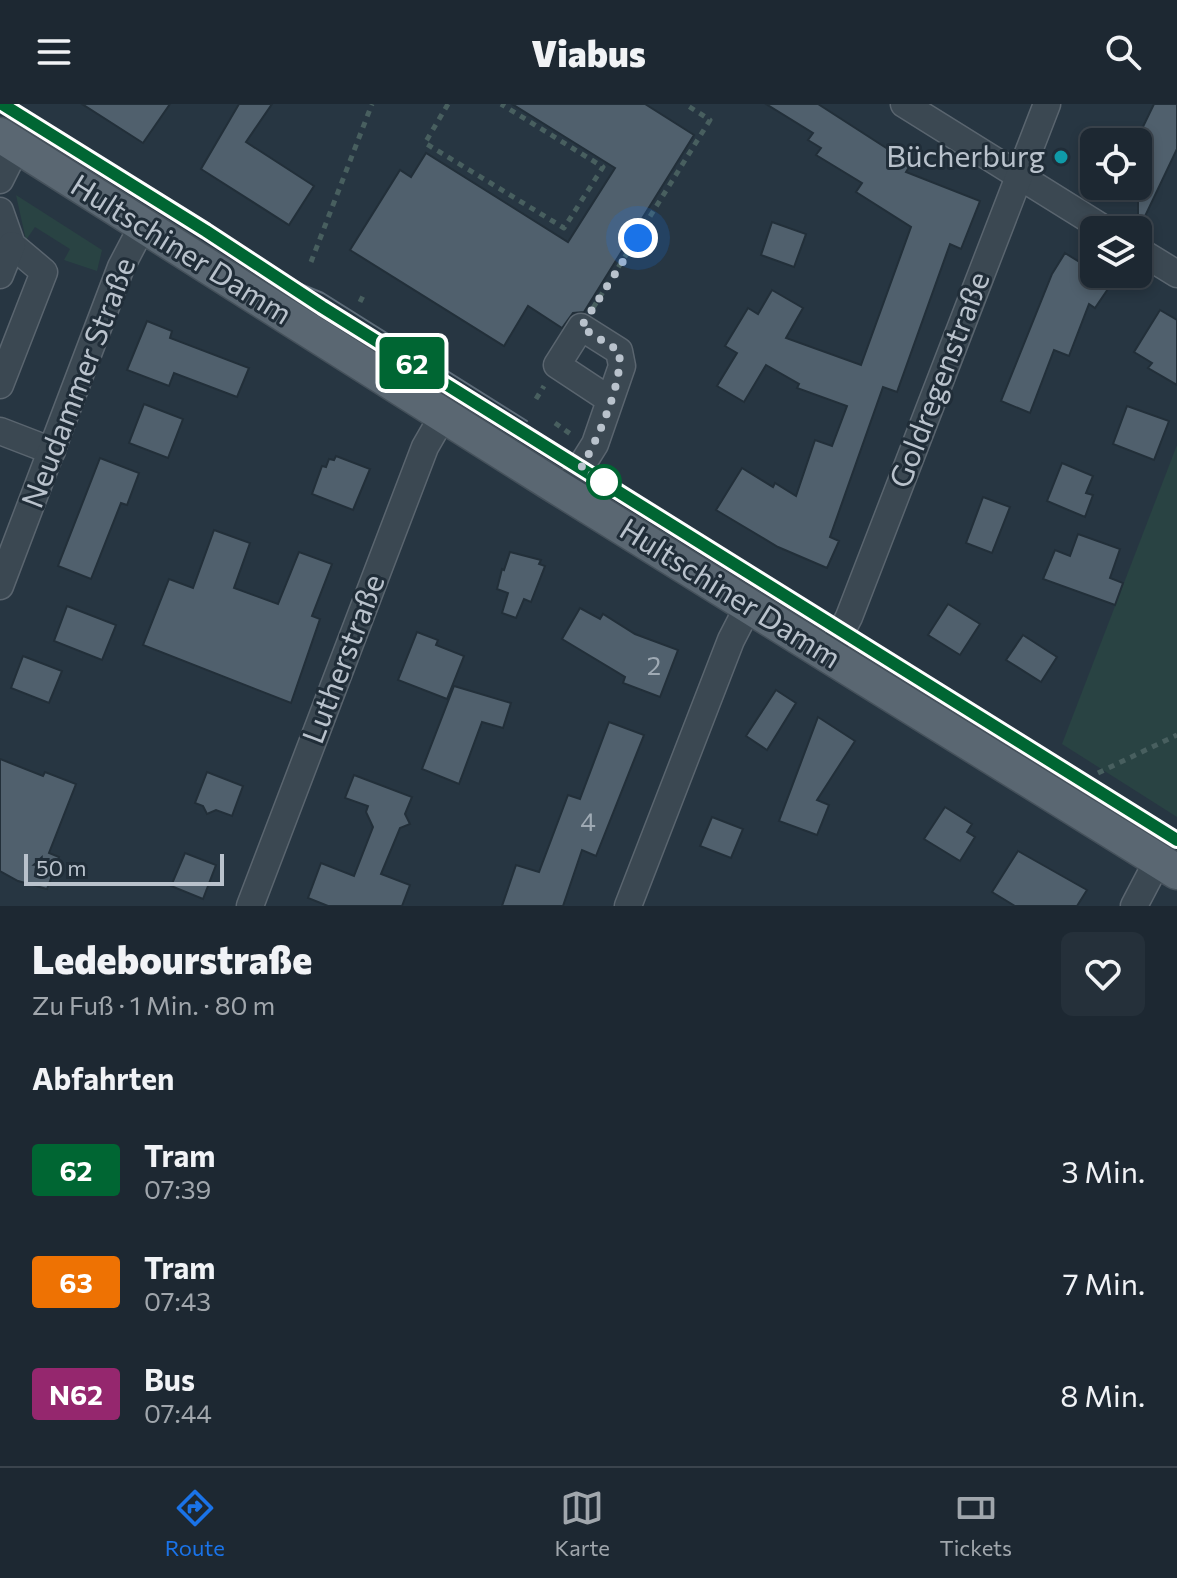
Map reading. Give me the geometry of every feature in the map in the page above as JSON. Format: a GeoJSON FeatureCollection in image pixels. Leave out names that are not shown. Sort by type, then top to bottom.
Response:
{"type":"FeatureCollection","features":[{"type":"Feature","properties":{"kind":"main road","name":"Hultschiner Damm"},"geometry":{"type":"LineString","coordinates":[[8,140],[565,492],[1168,866]]}},
{"type":"Feature","properties":{"kind":"street"},"geometry":{"type":"LineString","coordinates":[[904,104],[1083,216]]}},
{"type":"Feature","properties":{"kind":"street","name":"Goldregenstraße"},"geometry":{"type":"LineString","coordinates":[[829,655],[853,608],[1047,104]]}},
{"type":"Feature","properties":{"kind":"street"},"geometry":{"type":"LineString","coordinates":[[0,180],[8,140]]}},
{"type":"Feature","properties":{"kind":"street"},"geometry":{"type":"LineString","coordinates":[[0,211],[12,245],[44,272],[0,385]]}},
{"type":"Feature","properties":{"kind":"street","name":"Neudammer Straße"},"geometry":{"type":"LineString","coordinates":[[0,586],[121,267],[143,225]]}},
{"type":"Feature","properties":{"kind":"street"},"geometry":{"type":"LineString","coordinates":[[0,275],[12,245]]}},
{"type":"Feature","properties":{"kind":"street"},"geometry":{"type":"LineString","coordinates":[[1152,259],[1177,274]]}},
{"type":"Feature","properties":{"kind":"street"},"geometry":{"type":"LineString","coordinates":[[565,492],[595,444],[622,366],[619,351],[581,327],[557,365],[610,400]]}},
{"type":"Feature","properties":{"kind":"street","name":"Lutherstraße"},"geometry":{"type":"LineString","coordinates":[[250,906],[425,447],[444,414]]}},
{"type":"Feature","properties":{"kind":"street"},"geometry":{"type":"LineString","coordinates":[[0,431],[52,451]]}},
{"type":"Feature","properties":{"kind":"street"},"geometry":{"type":"LineString","coordinates":[[628,906],[731,640],[749,605]]}},
{"type":"Feature","properties":{"kind":"street"},"geometry":{"type":"LineString","coordinates":[[1134,906],[1168,866]]}},
{"type":"Feature","properties":{"kind":"path"},"geometry":{"type":"LineString","coordinates":[[311,262],[372,104]]}},
{"type":"Feature","properties":{"kind":"path"},"geometry":{"type":"LineString","coordinates":[[448,104],[425,143],[564,228],[603,167],[501,104]]}},
{"type":"Feature","properties":{"kind":"path"},"geometry":{"type":"LineString","coordinates":[[581,327],[710,120],[685,104]]}},
{"type":"Feature","properties":{"kind":"path"},"geometry":{"type":"LineString","coordinates":[[360,302],[364,294]]}},
{"type":"Feature","properties":{"kind":"path"},"geometry":{"type":"LineString","coordinates":[[555,423],[576,437]]}},
{"type":"Feature","properties":{"kind":"path"},"geometry":{"type":"LineString","coordinates":[[1098,773],[1177,735]]}},
{"type":"Feature","properties":{"kind":"green space"},"geometry":{"type":"Polygon","coordinates":[[[16,195],[102,250],[97,271],[64,260],[70,249],[35,227],[26,240],[16,195]]]}},
{"type":"Feature","properties":{"kind":"green space"},"geometry":{"type":"Polygon","coordinates":[[[1177,445],[1177,817],[1062,744],[1177,445]]]}},
{"type":"Feature","properties":{"kind":"building"},"geometry":{"type":"Polygon","coordinates":[[[82,104],[170,104],[143,143],[82,104]]]}},
{"type":"Feature","properties":{"kind":"building"},"geometry":{"type":"Polygon","coordinates":[[[239,104],[272,104],[246,142],[314,186],[289,225],[201,169],[239,104]]]}},
{"type":"Feature","properties":{"kind":"building"},"geometry":{"type":"Polygon","coordinates":[[[512,104],[645,104],[694,135],[584,312],[573,313],[562,328],[528,306],[504,346],[350,250],[400,170],[411,177],[426,153],[568,242],[615,168],[512,104]]]}},
{"type":"Feature","properties":{"kind":"building"},"geometry":{"type":"Polygon","coordinates":[[[766,104],[818,104],[911,164],[906,172],[980,201],[961,249],[950,244],[897,392],[883,387],[830,537],[839,541],[827,568],[778,547],[716,510],[742,468],[773,487],[775,483],[796,496],[815,440],[832,446],[847,406],[797,388],[799,384],[766,365],[744,402],[717,386],[737,353],[725,346],[748,308],[758,314],[772,290],[803,308],[786,338],[861,365],[911,227],[856,192],[862,183],[816,155],[821,148],[808,140],[813,133],[766,104]]]}},
{"type":"Feature","properties":{"kind":"building"},"geometry":{"type":"Polygon","coordinates":[[[1154,104],[1177,104],[1177,149],[1145,216],[1138,216],[1138,200],[1152,200],[1152,128],[1142,128],[1154,104]]]}},
{"type":"Feature","properties":{"kind":"building"},"geometry":{"type":"Polygon","coordinates":[[[772,222],[806,234],[794,267],[761,255],[772,222]]]}},
{"type":"Feature","properties":{"kind":"building"},"geometry":{"type":"Polygon","coordinates":[[[1065,253],[1080,262],[1080,288],[1109,288],[1095,308],[1089,304],[1069,356],[1054,350],[1030,413],[1001,401],[1052,274],[1065,253]]]}},
{"type":"Feature","properties":{"kind":"building"},"geometry":{"type":"Polygon","coordinates":[[[1160,310],[1177,320],[1177,385],[1148,368],[1152,363],[1134,352],[1160,310]]]}},
{"type":"Feature","properties":{"kind":"building"},"geometry":{"type":"Polygon","coordinates":[[[147,321],[172,331],[170,338],[249,368],[237,397],[174,373],[169,386],[127,370],[147,321]]]}},
{"type":"Feature","properties":{"kind":"building"},"geometry":{"type":"Polygon","coordinates":[[[144,404],[183,419],[168,458],[129,443],[144,404]]]}},
{"type":"Feature","properties":{"kind":"building"},"geometry":{"type":"Polygon","coordinates":[[[1127,406],[1169,421],[1154,460],[1113,444],[1127,406]]]}},
{"type":"Feature","properties":{"kind":"building"},"geometry":{"type":"Polygon","coordinates":[[[336,456],[370,469],[353,510],[312,494],[322,466],[326,467],[329,459],[334,460],[336,456]]]}},
{"type":"Feature","properties":{"kind":"building"},"geometry":{"type":"Polygon","coordinates":[[[100,458],[139,473],[127,505],[121,503],[91,579],[58,566],[100,458]]]}},
{"type":"Feature","properties":{"kind":"building"},"geometry":{"type":"Polygon","coordinates":[[[1062,463],[1093,476],[1086,493],[1093,495],[1085,517],[1047,501],[1062,463]]]}},
{"type":"Feature","properties":{"kind":"building"},"geometry":{"type":"Polygon","coordinates":[[[983,497],[1010,507],[992,553],[966,543],[983,497]]]}},
{"type":"Feature","properties":{"kind":"building"},"geometry":{"type":"Polygon","coordinates":[[[214,530],[250,543],[234,588],[278,604],[299,552],[332,564],[312,616],[320,619],[291,703],[143,645],[169,579],[193,588],[214,530]]]}},
{"type":"Feature","properties":{"kind":"building"},"geometry":{"type":"Polygon","coordinates":[[[1078,534],[1120,549],[1110,578],[1123,583],[1115,605],[1043,579],[1055,550],[1070,556],[1078,534]]]}},
{"type":"Feature","properties":{"kind":"building"},"geometry":{"type":"Polygon","coordinates":[[[510,552],[541,560],[539,564],[545,566],[531,602],[524,599],[516,618],[502,613],[508,593],[497,589],[510,552]]]}},
{"type":"Feature","properties":{"kind":"building"},"geometry":{"type":"Polygon","coordinates":[[[948,604],[980,624],[960,655],[928,635],[948,604]]]}},
{"type":"Feature","properties":{"kind":"building"},"geometry":{"type":"Polygon","coordinates":[[[67,606],[116,625],[102,660],[54,641],[67,606]]]}},
{"type":"Feature","properties":{"kind":"building"},"geometry":{"type":"Polygon","coordinates":[[[580,608],[600,619],[603,614],[635,634],[678,650],[660,697],[623,683],[625,677],[562,639],[580,608]]]}},
{"type":"Feature","properties":{"kind":"building"},"geometry":{"type":"Polygon","coordinates":[[[417,632],[438,640],[436,645],[464,656],[447,699],[398,680],[417,632]]]}},
{"type":"Feature","properties":{"kind":"building"},"geometry":{"type":"Polygon","coordinates":[[[1023,635],[1057,657],[1041,682],[1006,660],[1023,635]]]}},
{"type":"Feature","properties":{"kind":"building"},"geometry":{"type":"Polygon","coordinates":[[[23,656],[62,671],[49,703],[11,688],[23,656]]]}},
{"type":"Feature","properties":{"kind":"building"},"geometry":{"type":"Polygon","coordinates":[[[454,686],[511,703],[503,728],[482,722],[459,784],[422,769],[454,686]]]}},
{"type":"Feature","properties":{"kind":"building"},"geometry":{"type":"Polygon","coordinates":[[[776,690],[796,703],[767,750],[746,736],[776,690]]]}},
{"type":"Feature","properties":{"kind":"building"},"geometry":{"type":"Polygon","coordinates":[[[818,717],[855,741],[817,800],[829,805],[817,835],[779,821],[818,717]]]}},
{"type":"Feature","properties":{"kind":"building"},"geometry":{"type":"Polygon","coordinates":[[[609,722],[644,735],[596,856],[582,850],[563,906],[502,906],[516,865],[539,872],[568,795],[580,799],[609,722]]]}},
{"type":"Feature","properties":{"kind":"building"},"geometry":{"type":"Polygon","coordinates":[[[0,759],[43,776],[45,772],[76,784],[49,853],[59,857],[47,889],[18,881],[0,871],[0,759]]]}},
{"type":"Feature","properties":{"kind":"building"},"geometry":{"type":"Polygon","coordinates":[[[207,772],[243,786],[232,816],[216,810],[207,814],[203,806],[195,803],[207,772]]]}},
{"type":"Feature","properties":{"kind":"building"},"geometry":{"type":"Polygon","coordinates":[[[354,775],[412,797],[405,814],[410,824],[400,828],[381,874],[410,885],[402,906],[328,906],[308,898],[321,863],[354,876],[373,827],[366,812],[368,806],[345,798],[354,775]]]}},
{"type":"Feature","properties":{"kind":"building"},"geometry":{"type":"Polygon","coordinates":[[[945,807],[972,824],[967,832],[975,837],[960,861],[924,839],[945,807]]]}},
{"type":"Feature","properties":{"kind":"building"},"geometry":{"type":"Polygon","coordinates":[[[712,817],[743,829],[731,858],[700,846],[712,817]]]}},
{"type":"Feature","properties":{"kind":"building"},"geometry":{"type":"Polygon","coordinates":[[[1018,851],[1087,890],[1077,906],[1015,906],[992,892],[1018,851]]]}},
{"type":"Feature","properties":{"kind":"building"},"geometry":{"type":"Polygon","coordinates":[[[185,853],[216,865],[203,899],[171,886],[185,853]]]}},
{"type":"Feature","properties":{"kind":"tram line"},"geometry":{"type":"LineString","coordinates":[[2,104],[1177,840]]}},
{"type":"Feature","properties":{"kind":"tram line","name":"62"},"geometry":{"type":"LineString","coordinates":[[2,104],[1177,840]]}},
{"type":"Feature","properties":{"kind":"tram line"},"geometry":{"type":"LineString","coordinates":[[301,284],[323,293],[527,421]]}},
{"type":"Feature","properties":{"kind":"place","name":"Bücherburg"},"geometry":{"type":"Point","coordinates":[1061,157]}},
{"type":"Feature","properties":{"kind":"route"},"geometry":{"type":"LineString","coordinates":[[604,482],[581,468],[595,444],[622,366],[619,351],[581,327],[638,238]]}}]}
